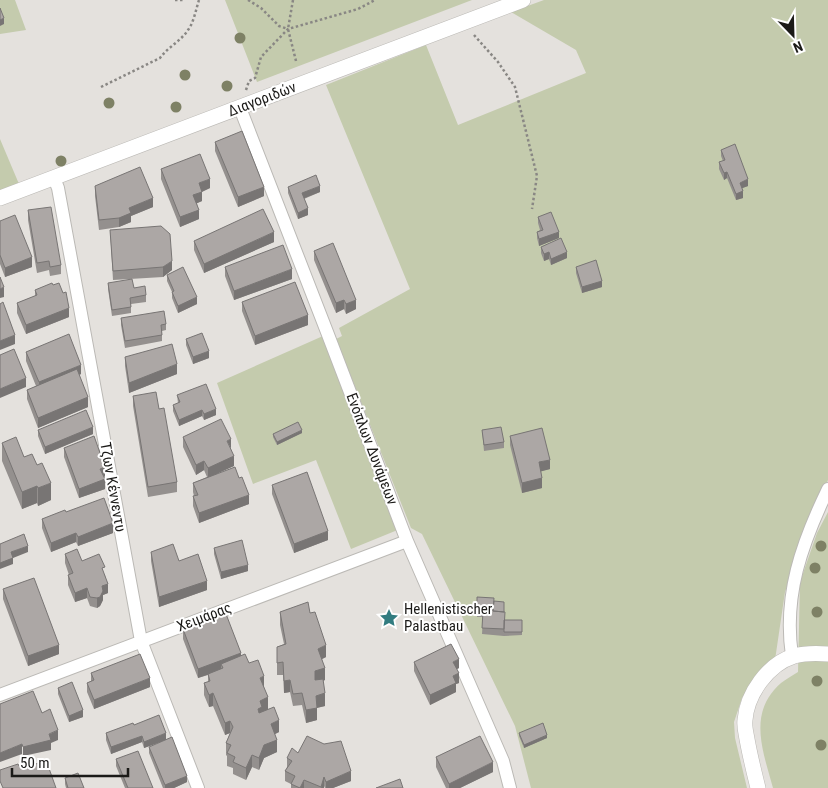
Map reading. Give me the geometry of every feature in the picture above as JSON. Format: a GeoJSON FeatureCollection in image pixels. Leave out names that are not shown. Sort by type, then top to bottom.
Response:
{"type":"FeatureCollection","features":[{"type":"Feature","properties":{"kind":"street","name":"Διαγοριδών"},"geometry":{"type":"LineString","coordinates":[[0,198],[524,0]]}},
{"type":"Feature","properties":{"kind":"street","name":"Ενόπλων Δυνάμεων"},"geometry":{"type":"LineString","coordinates":[[240,108],[407,541],[503,761],[510,788]]}},
{"type":"Feature","properties":{"kind":"street","name":"Τζων Κέννεντυ"},"geometry":{"type":"LineString","coordinates":[[54,178],[58,188],[83,321],[141,641],[198,788]]}},
{"type":"Feature","properties":{"kind":"street"},"geometry":{"type":"LineString","coordinates":[[792,656],[789,637],[791,596],[797,568],[809,531],[828,489]]}},
{"type":"Feature","properties":{"kind":"street","name":"Χειμάρας"},"geometry":{"type":"LineString","coordinates":[[0,695],[407,541]]}},
{"type":"Feature","properties":{"kind":"street"},"geometry":{"type":"LineString","coordinates":[[758,788],[750,759],[744,722],[748,704],[756,688],[778,664],[792,656],[807,653],[828,654]]}},
{"type":"Feature","properties":{"kind":"path"},"geometry":{"type":"LineString","coordinates":[[176,0],[183,0]]}},
{"type":"Feature","properties":{"kind":"path"},"geometry":{"type":"LineString","coordinates":[[100,87],[160,58],[190,28],[199,0]]}},
{"type":"Feature","properties":{"kind":"path"},"geometry":{"type":"LineString","coordinates":[[248,0],[261,8],[279,26],[288,29]]}},
{"type":"Feature","properties":{"kind":"path"},"geometry":{"type":"LineString","coordinates":[[293,0],[288,29],[296,61]]}},
{"type":"Feature","properties":{"kind":"path"},"geometry":{"type":"LineString","coordinates":[[240,108],[249,80],[255,78],[261,57],[288,29],[358,10],[375,0]]}},
{"type":"Feature","properties":{"kind":"path"},"geometry":{"type":"LineString","coordinates":[[463,23],[498,62],[515,87],[537,176],[532,209]]}},
{"type":"Feature","properties":{"kind":"green space"},"geometry":{"type":"Polygon","coordinates":[[[0,0],[15,0],[26,30],[0,34],[0,0]]]}},
{"type":"Feature","properties":{"kind":"green space"},"geometry":{"type":"Polygon","coordinates":[[[225,0],[472,0],[257,82],[225,0]]]}},
{"type":"Feature","properties":{"kind":"green space"},"geometry":{"type":"Polygon","coordinates":[[[544,0],[828,0],[828,480],[807,530],[785,592],[775,660],[758,675],[742,698],[734,722],[735,738],[747,788],[531,788],[515,726],[422,534],[411,528],[336,339],[342,336],[339,328],[410,289],[326,85],[426,45],[458,125],[586,73],[576,50],[511,12],[544,0]]]}},
{"type":"Feature","properties":{"kind":"green space"},"geometry":{"type":"Polygon","coordinates":[[[0,139],[19,184],[0,192],[0,139]]]}},
{"type":"Feature","properties":{"kind":"green space"},"geometry":{"type":"Polygon","coordinates":[[[323,336],[400,529],[351,549],[316,460],[253,484],[217,383],[323,336]]]}},
{"type":"Feature","properties":{"kind":"green space"},"geometry":{"type":"Polygon","coordinates":[[[828,512],[828,788],[773,788],[762,746],[761,720],[764,707],[770,695],[781,683],[798,672],[800,582],[817,533],[828,512]]]}},
{"type":"Feature","properties":{"kind":"building"},"geometry":{"type":"Polygon","coordinates":[[[0,8],[4,18],[0,20],[0,8]]]}},
{"type":"Feature","properties":{"kind":"building"},"geometry":{"type":"Polygon","coordinates":[[[242,131],[264,187],[238,197],[215,142],[242,131]]]}},
{"type":"Feature","properties":{"kind":"building"},"geometry":{"type":"Polygon","coordinates":[[[735,144],[748,179],[740,183],[743,191],[736,194],[727,172],[724,173],[719,162],[725,160],[721,150],[735,144]]]}},
{"type":"Feature","properties":{"kind":"building"},"geometry":{"type":"Polygon","coordinates":[[[200,154],[210,179],[199,183],[202,192],[193,195],[199,210],[180,217],[161,169],[200,154]]]}},
{"type":"Feature","properties":{"kind":"building"},"geometry":{"type":"Polygon","coordinates":[[[140,167],[153,198],[129,208],[131,213],[119,218],[99,220],[95,186],[140,167]]]}},
{"type":"Feature","properties":{"kind":"building"},"geometry":{"type":"Polygon","coordinates":[[[316,175],[320,186],[302,193],[308,208],[298,213],[288,187],[316,175]]]}},
{"type":"Feature","properties":{"kind":"building"},"geometry":{"type":"Polygon","coordinates":[[[51,207],[61,265],[50,267],[49,261],[37,263],[28,210],[51,207]]]}},
{"type":"Feature","properties":{"kind":"building"},"geometry":{"type":"Polygon","coordinates":[[[263,209],[274,232],[204,264],[194,241],[263,209]]]}},
{"type":"Feature","properties":{"kind":"building"},"geometry":{"type":"Polygon","coordinates":[[[551,212],[559,232],[539,239],[537,232],[543,230],[538,217],[551,212]]]}},
{"type":"Feature","properties":{"kind":"building"},"geometry":{"type":"Polygon","coordinates":[[[15,215],[32,257],[5,268],[0,255],[0,221],[15,215]]]}},
{"type":"Feature","properties":{"kind":"building"},"geometry":{"type":"Polygon","coordinates":[[[161,226],[170,234],[172,261],[163,267],[113,271],[110,230],[161,226]]]}},
{"type":"Feature","properties":{"kind":"building"},"geometry":{"type":"Polygon","coordinates":[[[561,238],[567,252],[551,259],[549,252],[544,254],[541,247],[561,238]]]}},
{"type":"Feature","properties":{"kind":"building"},"geometry":{"type":"Polygon","coordinates":[[[333,243],[356,300],[346,304],[344,300],[336,303],[314,251],[333,243]]]}},
{"type":"Feature","properties":{"kind":"building"},"geometry":{"type":"Polygon","coordinates":[[[283,245],[292,269],[234,291],[225,267],[283,245]]]}},
{"type":"Feature","properties":{"kind":"building"},"geometry":{"type":"Polygon","coordinates":[[[596,260],[602,281],[582,287],[576,267],[596,260]]]}},
{"type":"Feature","properties":{"kind":"building"},"geometry":{"type":"Polygon","coordinates":[[[183,267],[197,297],[178,306],[167,275],[183,267]]]}},
{"type":"Feature","properties":{"kind":"building"},"geometry":{"type":"Polygon","coordinates":[[[0,277],[4,287],[0,289],[0,277]]]}},
{"type":"Feature","properties":{"kind":"building"},"geometry":{"type":"Polygon","coordinates":[[[132,279],[134,288],[145,286],[146,295],[130,298],[131,307],[112,310],[108,283],[132,279]]]}},
{"type":"Feature","properties":{"kind":"building"},"geometry":{"type":"Polygon","coordinates":[[[295,282],[308,315],[255,336],[242,302],[295,282]]]}},
{"type":"Feature","properties":{"kind":"building"},"geometry":{"type":"Polygon","coordinates":[[[52,283],[53,285],[59,283],[63,293],[66,292],[69,308],[26,325],[17,303],[37,295],[35,290],[52,283]]]}},
{"type":"Feature","properties":{"kind":"building"},"geometry":{"type":"Polygon","coordinates":[[[3,302],[15,335],[0,341],[0,304],[3,302]]]}},
{"type":"Feature","properties":{"kind":"building"},"geometry":{"type":"Polygon","coordinates":[[[164,311],[166,324],[161,325],[162,335],[125,341],[121,318],[164,311]]]}},
{"type":"Feature","properties":{"kind":"building"},"geometry":{"type":"Polygon","coordinates":[[[202,333],[209,351],[193,357],[186,339],[202,333]]]}},
{"type":"Feature","properties":{"kind":"building"},"geometry":{"type":"Polygon","coordinates":[[[69,334],[81,365],[39,382],[26,352],[69,334]]]}},
{"type":"Feature","properties":{"kind":"building"},"geometry":{"type":"Polygon","coordinates":[[[172,344],[177,364],[129,383],[125,357],[172,344]]]}},
{"type":"Feature","properties":{"kind":"building"},"geometry":{"type":"Polygon","coordinates":[[[14,349],[26,378],[0,389],[0,355],[14,349]]]}},
{"type":"Feature","properties":{"kind":"building"},"geometry":{"type":"Polygon","coordinates":[[[77,369],[88,397],[38,418],[27,390],[77,369]]]}},
{"type":"Feature","properties":{"kind":"building"},"geometry":{"type":"Polygon","coordinates":[[[206,384],[216,409],[204,414],[202,410],[179,420],[173,405],[180,402],[177,395],[206,384]]]}},
{"type":"Feature","properties":{"kind":"building"},"geometry":{"type":"Polygon","coordinates":[[[156,392],[159,409],[164,408],[177,482],[148,487],[133,396],[156,392]]]}},
{"type":"Feature","properties":{"kind":"building"},"geometry":{"type":"Polygon","coordinates":[[[86,410],[93,427],[45,447],[38,430],[86,410]]]}},
{"type":"Feature","properties":{"kind":"building"},"geometry":{"type":"Polygon","coordinates":[[[221,419],[231,439],[227,441],[234,456],[208,468],[204,461],[196,465],[183,437],[221,419]]]}},
{"type":"Feature","properties":{"kind":"building"},"geometry":{"type":"Polygon","coordinates":[[[298,422],[302,430],[277,442],[273,434],[298,422]]]}},
{"type":"Feature","properties":{"kind":"building"},"geometry":{"type":"Polygon","coordinates":[[[501,427],[504,442],[484,445],[482,430],[501,427]]]}},
{"type":"Feature","properties":{"kind":"building"},"geometry":{"type":"Polygon","coordinates":[[[542,428],[550,460],[539,462],[542,478],[522,483],[510,436],[542,428]]]}},
{"type":"Feature","properties":{"kind":"building"},"geometry":{"type":"Polygon","coordinates":[[[94,436],[105,467],[100,469],[105,479],[79,489],[64,448],[94,436]]]}},
{"type":"Feature","properties":{"kind":"building"},"geometry":{"type":"Polygon","coordinates":[[[16,437],[24,457],[32,454],[37,465],[42,463],[51,483],[22,492],[2,443],[16,437]]]}},
{"type":"Feature","properties":{"kind":"building"},"geometry":{"type":"Polygon","coordinates":[[[235,467],[239,478],[242,477],[249,495],[199,513],[193,496],[198,495],[193,483],[235,467]]]}},
{"type":"Feature","properties":{"kind":"building"},"geometry":{"type":"Polygon","coordinates":[[[307,472],[328,531],[294,544],[272,485],[307,472]]]}},
{"type":"Feature","properties":{"kind":"building"},"geometry":{"type":"Polygon","coordinates":[[[104,498],[113,523],[78,537],[76,533],[51,543],[42,519],[104,498]]]}},
{"type":"Feature","properties":{"kind":"building"},"geometry":{"type":"Polygon","coordinates":[[[24,534],[28,546],[11,552],[13,558],[0,563],[0,544],[24,534]]]}},
{"type":"Feature","properties":{"kind":"building"},"geometry":{"type":"Polygon","coordinates":[[[242,540],[248,565],[221,572],[214,548],[242,540]]]}},
{"type":"Feature","properties":{"kind":"building"},"geometry":{"type":"Polygon","coordinates":[[[173,544],[179,561],[198,554],[207,581],[159,597],[151,552],[173,544]]]}},
{"type":"Feature","properties":{"kind":"building"},"geometry":{"type":"Polygon","coordinates":[[[77,549],[82,561],[99,554],[105,567],[102,568],[108,584],[102,586],[103,591],[100,597],[90,597],[87,588],[75,593],[68,575],[73,573],[65,554],[77,549]]]}},
{"type":"Feature","properties":{"kind":"building"},"geometry":{"type":"Polygon","coordinates":[[[34,578],[59,645],[28,656],[3,589],[34,578]]]}},
{"type":"Feature","properties":{"kind":"building"},"geometry":{"type":"Polygon","coordinates":[[[477,597],[494,598],[493,611],[505,612],[504,629],[482,628],[483,611],[477,611],[477,597]]]}},
{"type":"Feature","properties":{"kind":"building"},"geometry":{"type":"Polygon","coordinates":[[[494,601],[504,602],[504,612],[493,611],[494,601]]]}},
{"type":"Feature","properties":{"kind":"building"},"geometry":{"type":"Polygon","coordinates":[[[308,602],[310,613],[315,612],[326,645],[318,649],[325,668],[315,671],[315,680],[323,679],[325,693],[316,696],[317,708],[306,710],[302,693],[293,694],[290,680],[284,681],[283,662],[277,663],[277,647],[286,644],[280,612],[308,602]]]}},
{"type":"Feature","properties":{"kind":"building"},"geometry":{"type":"Polygon","coordinates":[[[226,614],[241,653],[198,669],[183,629],[226,614]]]}},
{"type":"Feature","properties":{"kind":"building"},"geometry":{"type":"Polygon","coordinates":[[[504,620],[522,620],[522,632],[504,632],[504,620]]]}},
{"type":"Feature","properties":{"kind":"building"},"geometry":{"type":"Polygon","coordinates":[[[451,644],[459,659],[453,662],[459,673],[453,676],[456,683],[430,695],[414,662],[451,644]]]}},
{"type":"Feature","properties":{"kind":"building"},"geometry":{"type":"Polygon","coordinates":[[[140,654],[150,678],[94,700],[87,683],[94,680],[91,673],[140,654]]]}},
{"type":"Feature","properties":{"kind":"building"},"geometry":{"type":"Polygon","coordinates":[[[245,654],[249,663],[258,660],[264,676],[260,678],[268,697],[260,701],[262,707],[258,709],[259,713],[274,707],[279,720],[271,724],[277,740],[264,745],[259,758],[252,755],[246,768],[233,762],[235,757],[227,753],[231,745],[226,743],[233,727],[230,721],[225,723],[213,693],[209,695],[204,683],[210,681],[208,674],[223,668],[221,664],[245,654]]]}},
{"type":"Feature","properties":{"kind":"building"},"geometry":{"type":"Polygon","coordinates":[[[72,682],[83,710],[69,716],[58,688],[72,682]]]}},
{"type":"Feature","properties":{"kind":"building"},"geometry":{"type":"Polygon","coordinates":[[[33,691],[42,713],[50,709],[58,730],[49,734],[51,740],[23,747],[22,744],[0,753],[0,704],[33,691]]]}},
{"type":"Feature","properties":{"kind":"building"},"geometry":{"type":"Polygon","coordinates":[[[159,715],[166,733],[144,742],[142,736],[111,747],[106,733],[159,715]]]}},
{"type":"Feature","properties":{"kind":"building"},"geometry":{"type":"Polygon","coordinates":[[[543,723],[547,735],[524,745],[519,733],[543,723]]]}},
{"type":"Feature","properties":{"kind":"building"},"geometry":{"type":"Polygon","coordinates":[[[307,736],[324,744],[341,741],[351,771],[326,782],[324,777],[321,787],[304,780],[300,788],[291,784],[295,776],[285,771],[292,761],[287,758],[292,748],[298,753],[307,736]]]}},
{"type":"Feature","properties":{"kind":"building"},"geometry":{"type":"Polygon","coordinates":[[[480,736],[493,762],[449,784],[436,757],[480,736]]]}},
{"type":"Feature","properties":{"kind":"building"},"geometry":{"type":"Polygon","coordinates":[[[172,737],[187,776],[165,785],[149,747],[172,737]]]}},
{"type":"Feature","properties":{"kind":"building"},"geometry":{"type":"Polygon","coordinates":[[[138,751],[153,788],[128,788],[116,759],[138,751]]]}},
{"type":"Feature","properties":{"kind":"building"},"geometry":{"type":"Polygon","coordinates":[[[46,760],[56,788],[3,788],[0,781],[0,770],[26,763],[28,767],[46,760]]]}},
{"type":"Feature","properties":{"kind":"building"},"geometry":{"type":"Polygon","coordinates":[[[78,773],[84,788],[68,788],[65,778],[78,773]]]}},
{"type":"Feature","properties":{"kind":"building"},"geometry":{"type":"Polygon","coordinates":[[[400,779],[403,788],[376,788],[400,779]]]}},
{"type":"Feature","properties":{"kind":"place","name":"Hellenistischer Palastbau"},"geometry":{"type":"Point","coordinates":[389,618]}}]}
